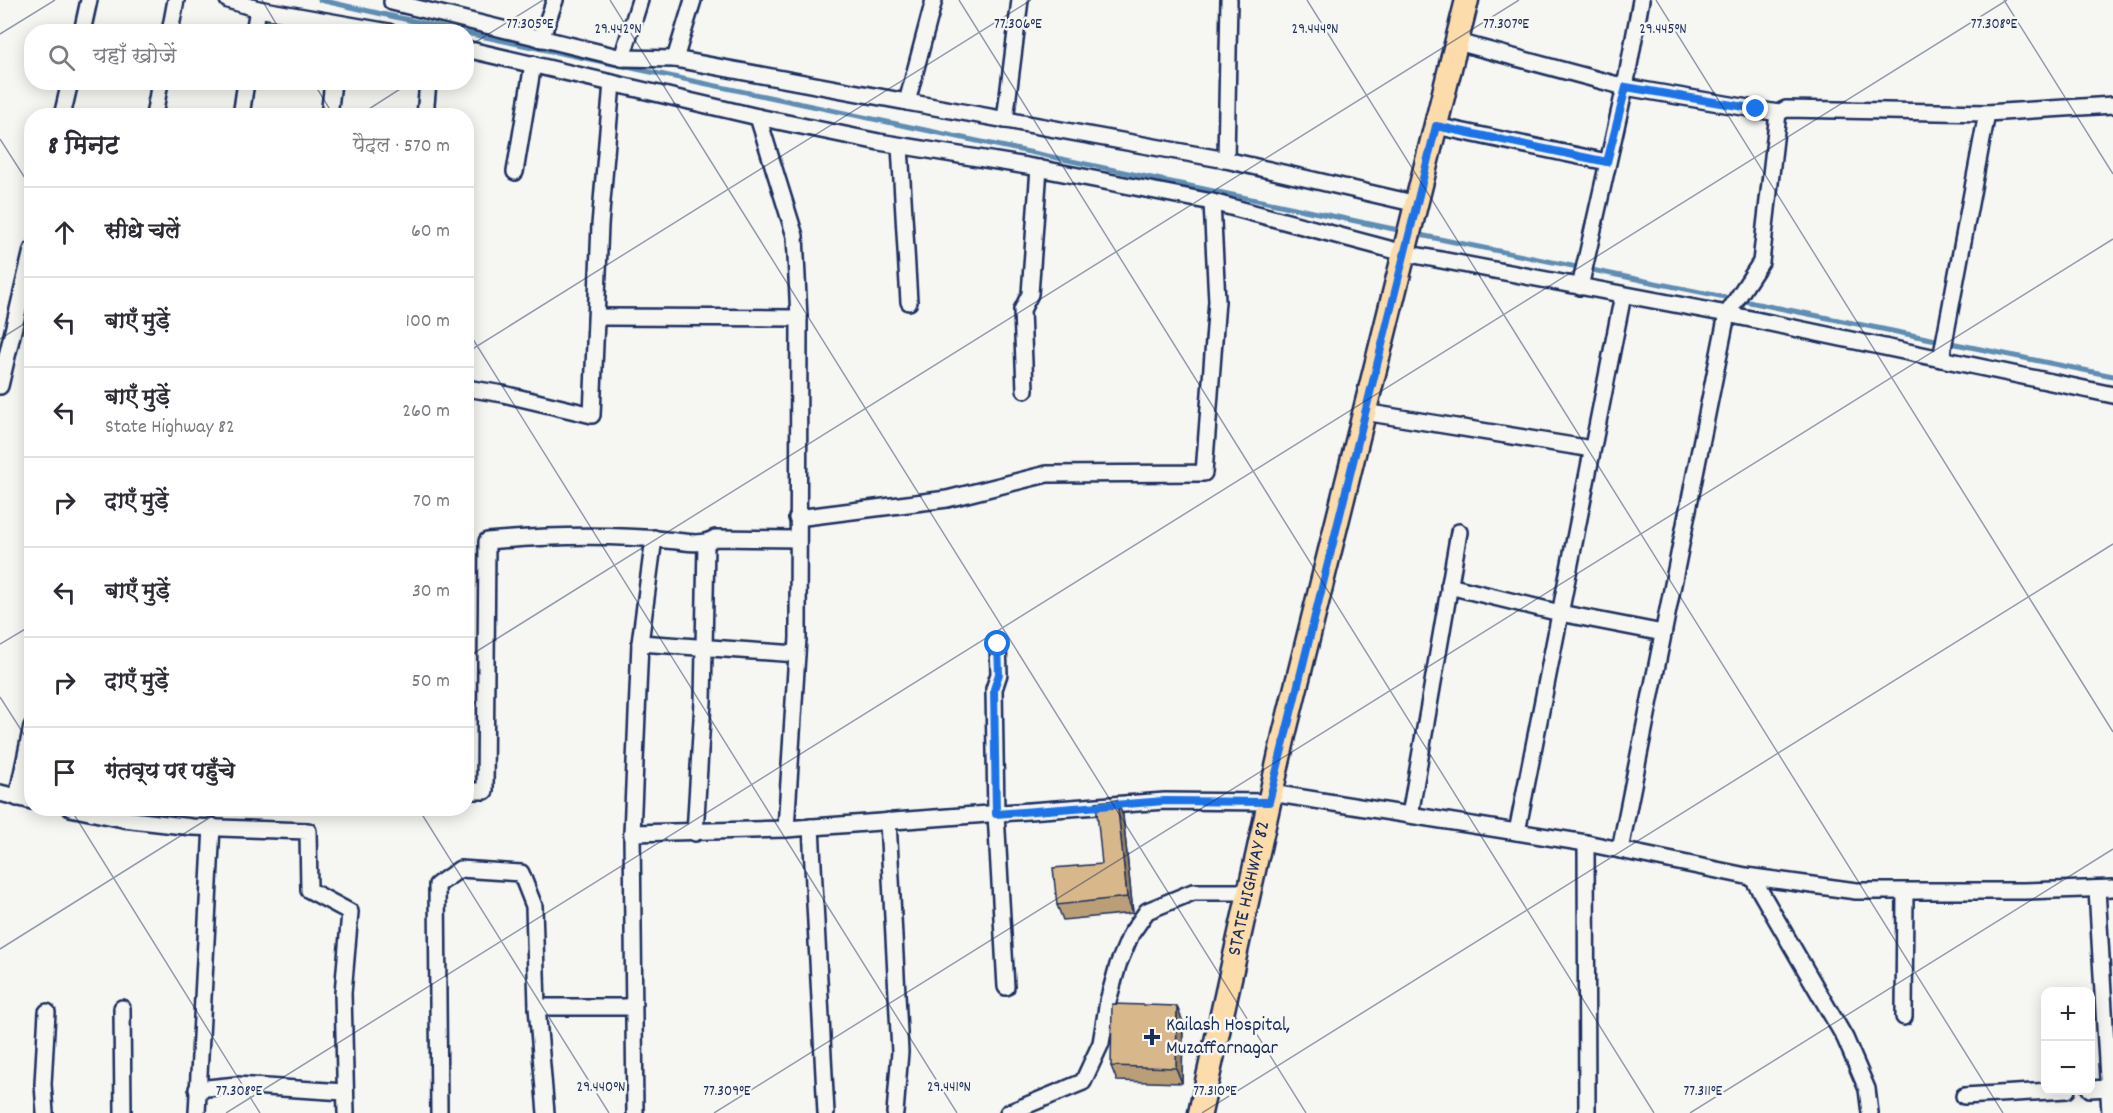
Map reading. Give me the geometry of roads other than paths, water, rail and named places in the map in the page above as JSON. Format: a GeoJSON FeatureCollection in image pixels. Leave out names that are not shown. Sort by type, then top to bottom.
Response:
{"type":"FeatureCollection","features":[{"type":"Feature","properties":{"kind":"main road","name":"STATE HIGHWAY 82"},"geometry":{"type":"LineString","coordinates":[[1200,1113],[1270,797],[1467,0]]}},
{"type":"Feature","properties":{"kind":"street"},"geometry":{"type":"LineString","coordinates":[[84,24],[89,0]]}},
{"type":"Feature","properties":{"kind":"street"},"geometry":{"type":"LineString","coordinates":[[172,24],[176,0]]}},
{"type":"Feature","properties":{"kind":"street"},"geometry":{"type":"LineString","coordinates":[[228,0],[327,24]]}},
{"type":"Feature","properties":{"kind":"street"},"geometry":{"type":"LineString","coordinates":[[541,39],[555,0]]}},
{"type":"Feature","properties":{"kind":"street"},"geometry":{"type":"LineString","coordinates":[[622,58],[640,0]]}},
{"type":"Feature","properties":{"kind":"street"},"geometry":{"type":"LineString","coordinates":[[675,59],[693,0]]}},
{"type":"Feature","properties":{"kind":"street"},"geometry":{"type":"LineString","coordinates":[[907,102],[934,0]]}},
{"type":"Feature","properties":{"kind":"street"},"geometry":{"type":"LineString","coordinates":[[1005,120],[1020,0]]}},
{"type":"Feature","properties":{"kind":"street"},"geometry":{"type":"LineString","coordinates":[[1227,160],[1229,0]]}},
{"type":"Feature","properties":{"kind":"street"},"geometry":{"type":"LineString","coordinates":[[1581,282],[1626,87],[1641,0]]}},
{"type":"Feature","properties":{"kind":"street"},"geometry":{"type":"LineString","coordinates":[[388,24],[391,3],[622,58],[675,59],[1227,160],[1410,231],[1623,296],[1729,311],[1942,355],[2113,395]]}},
{"type":"Feature","properties":{"kind":"street"},"geometry":{"type":"LineString","coordinates":[[255,24],[258,9]]}},
{"type":"Feature","properties":{"kind":"street"},"geometry":{"type":"LineString","coordinates":[[1456,42],[1626,87],[1778,113],[1786,109],[1987,113],[2113,105]]}},
{"type":"Feature","properties":{"kind":"street"},"geometry":{"type":"LineString","coordinates":[[474,51],[758,117],[900,146],[1039,168],[1212,202],[1410,231]]}},
{"type":"Feature","properties":{"kind":"street"},"geometry":{"type":"LineString","coordinates":[[515,172],[533,64]]}},
{"type":"Feature","properties":{"kind":"street"},"geometry":{"type":"LineString","coordinates":[[474,389],[592,415],[600,225],[612,83]]}},
{"type":"Feature","properties":{"kind":"street"},"geometry":{"type":"LineString","coordinates":[[64,108],[68,90]]}},
{"type":"Feature","properties":{"kind":"street"},"geometry":{"type":"LineString","coordinates":[[155,108],[159,90]]}},
{"type":"Feature","properties":{"kind":"street"},"geometry":{"type":"LineString","coordinates":[[242,108],[245,90]]}},
{"type":"Feature","properties":{"kind":"street"},"geometry":{"type":"LineString","coordinates":[[329,108],[332,90]]}},
{"type":"Feature","properties":{"kind":"street"},"geometry":{"type":"LineString","coordinates":[[426,108],[427,90]]}},
{"type":"Feature","properties":{"kind":"street"},"geometry":{"type":"LineString","coordinates":[[1620,850],[1729,311],[1761,262],[1778,113]]}},
{"type":"Feature","properties":{"kind":"street"},"geometry":{"type":"LineString","coordinates":[[1942,355],[1987,113]]}},
{"type":"Feature","properties":{"kind":"street"},"geometry":{"type":"LineString","coordinates":[[758,117],[795,236],[799,318],[797,654],[786,829]]}},
{"type":"Feature","properties":{"kind":"street"},"geometry":{"type":"LineString","coordinates":[[1436,126],[1607,162]]}},
{"type":"Feature","properties":{"kind":"street"},"geometry":{"type":"LineString","coordinates":[[900,146],[909,302]]}},
{"type":"Feature","properties":{"kind":"street"},"geometry":{"type":"LineString","coordinates":[[1025,390],[1022,310],[1030,294],[1039,168]]}},
{"type":"Feature","properties":{"kind":"street"},"geometry":{"type":"LineString","coordinates":[[797,518],[947,499],[1047,474],[1204,473],[1217,301],[1212,202]]}},
{"type":"Feature","properties":{"kind":"street"},"geometry":{"type":"LineString","coordinates":[[0,386],[24,284]]}},
{"type":"Feature","properties":{"kind":"street"},"geometry":{"type":"LineString","coordinates":[[1517,832],[1623,296]]}},
{"type":"Feature","properties":{"kind":"street"},"geometry":{"type":"LineString","coordinates":[[597,317],[799,318]]}},
{"type":"Feature","properties":{"kind":"street"},"geometry":{"type":"LineString","coordinates":[[1364,412],[1592,450]]}},
{"type":"Feature","properties":{"kind":"street"},"geometry":{"type":"LineString","coordinates":[[1410,815],[1460,532]]}},
{"type":"Feature","properties":{"kind":"street"},"geometry":{"type":"LineString","coordinates":[[474,791],[485,791],[487,541],[545,536],[654,538],[706,543],[715,538],[797,539]]}},
{"type":"Feature","properties":{"kind":"street"},"geometry":{"type":"LineString","coordinates":[[635,1113],[632,1007],[632,834],[640,643],[654,538]]}},
{"type":"Feature","properties":{"kind":"street"},"geometry":{"type":"LineString","coordinates":[[695,833],[704,648],[706,543]]}},
{"type":"Feature","properties":{"kind":"street"},"geometry":{"type":"LineString","coordinates":[[1449,586],[1560,613],[1663,633]]}},
{"type":"Feature","properties":{"kind":"street"},"geometry":{"type":"LineString","coordinates":[[640,643],[797,654]]}},
{"type":"Feature","properties":{"kind":"street"},"geometry":{"type":"LineString","coordinates":[[998,644],[999,674],[994,689],[996,814],[1006,987]]}},
{"type":"Feature","properties":{"kind":"street"},"geometry":{"type":"LineString","coordinates":[[0,793],[24,799]]}},
{"type":"Feature","properties":{"kind":"street"},"geometry":{"type":"LineString","coordinates":[[632,834],[786,829],[1165,801],[1270,797],[1410,815],[1586,843],[1752,877],[1856,891],[2113,888]]}},
{"type":"Feature","properties":{"kind":"street"},"geometry":{"type":"LineString","coordinates":[[109,816],[192,827],[308,831],[309,890],[350,912],[342,993],[346,1113]]}},
{"type":"Feature","properties":{"kind":"street"},"geometry":{"type":"LineString","coordinates":[[888,821],[900,1052],[895,1113]]}},
{"type":"Feature","properties":{"kind":"street"},"geometry":{"type":"LineString","coordinates":[[197,1113],[212,826]]}},
{"type":"Feature","properties":{"kind":"street"},"geometry":{"type":"LineString","coordinates":[[811,827],[826,1113]]}},
{"type":"Feature","properties":{"kind":"street"},"geometry":{"type":"LineString","coordinates":[[1586,843],[1587,1113]]}},
{"type":"Feature","properties":{"kind":"street"},"geometry":{"type":"LineString","coordinates":[[439,1113],[437,885],[460,869],[522,873],[534,906],[537,1007],[546,1113]]}},
{"type":"Feature","properties":{"kind":"street"},"geometry":{"type":"LineString","coordinates":[[1752,877],[1845,1038],[1867,1089],[1870,1113]]}},
{"type":"Feature","properties":{"kind":"street"},"geometry":{"type":"LineString","coordinates":[[2097,889],[2110,1113]]}},
{"type":"Feature","properties":{"kind":"street"},"geometry":{"type":"LineString","coordinates":[[1904,1017],[1905,891]]}},
{"type":"Feature","properties":{"kind":"street"},"geometry":{"type":"LineString","coordinates":[[1008,1113],[1083,1082],[1101,1043],[1108,1001],[1118,965],[1131,934],[1147,911],[1193,892],[1249,892]]}},
{"type":"Feature","properties":{"kind":"street"},"geometry":{"type":"LineString","coordinates":[[537,1007],[632,1007]]}},
{"type":"Feature","properties":{"kind":"street"},"geometry":{"type":"LineString","coordinates":[[122,1008],[123,1113]]}},
{"type":"Feature","properties":{"kind":"street"},"geometry":{"type":"LineString","coordinates":[[45,1113],[43,1084],[47,1012]]}},
{"type":"Feature","properties":{"kind":"street"},"geometry":{"type":"LineString","coordinates":[[197,1089],[237,1085],[344,1092]]}},
{"type":"Feature","properties":{"kind":"street"},"geometry":{"type":"LineString","coordinates":[[2095,1089],[2109,1088]]}},
{"type":"Feature","properties":{"kind":"street"},"geometry":{"type":"LineString","coordinates":[[1964,1096],[2041,1092]]}},
{"type":"Feature","properties":{"kind":"waterway"},"geometry":{"type":"LineString","coordinates":[[320,0],[426,24]]}},
{"type":"Feature","properties":{"kind":"waterway"},"geometry":{"type":"LineString","coordinates":[[474,35],[1403,231]]}},
{"type":"Feature","properties":{"kind":"waterway"},"geometry":{"type":"LineString","coordinates":[[1415,234],[2113,376]]}},
{"type":"Feature","properties":{"kind":"place","name":"Kailash Hospital, Muzaffarnagar"},"geometry":{"type":"Point","coordinates":[1152,1037]}}]}
